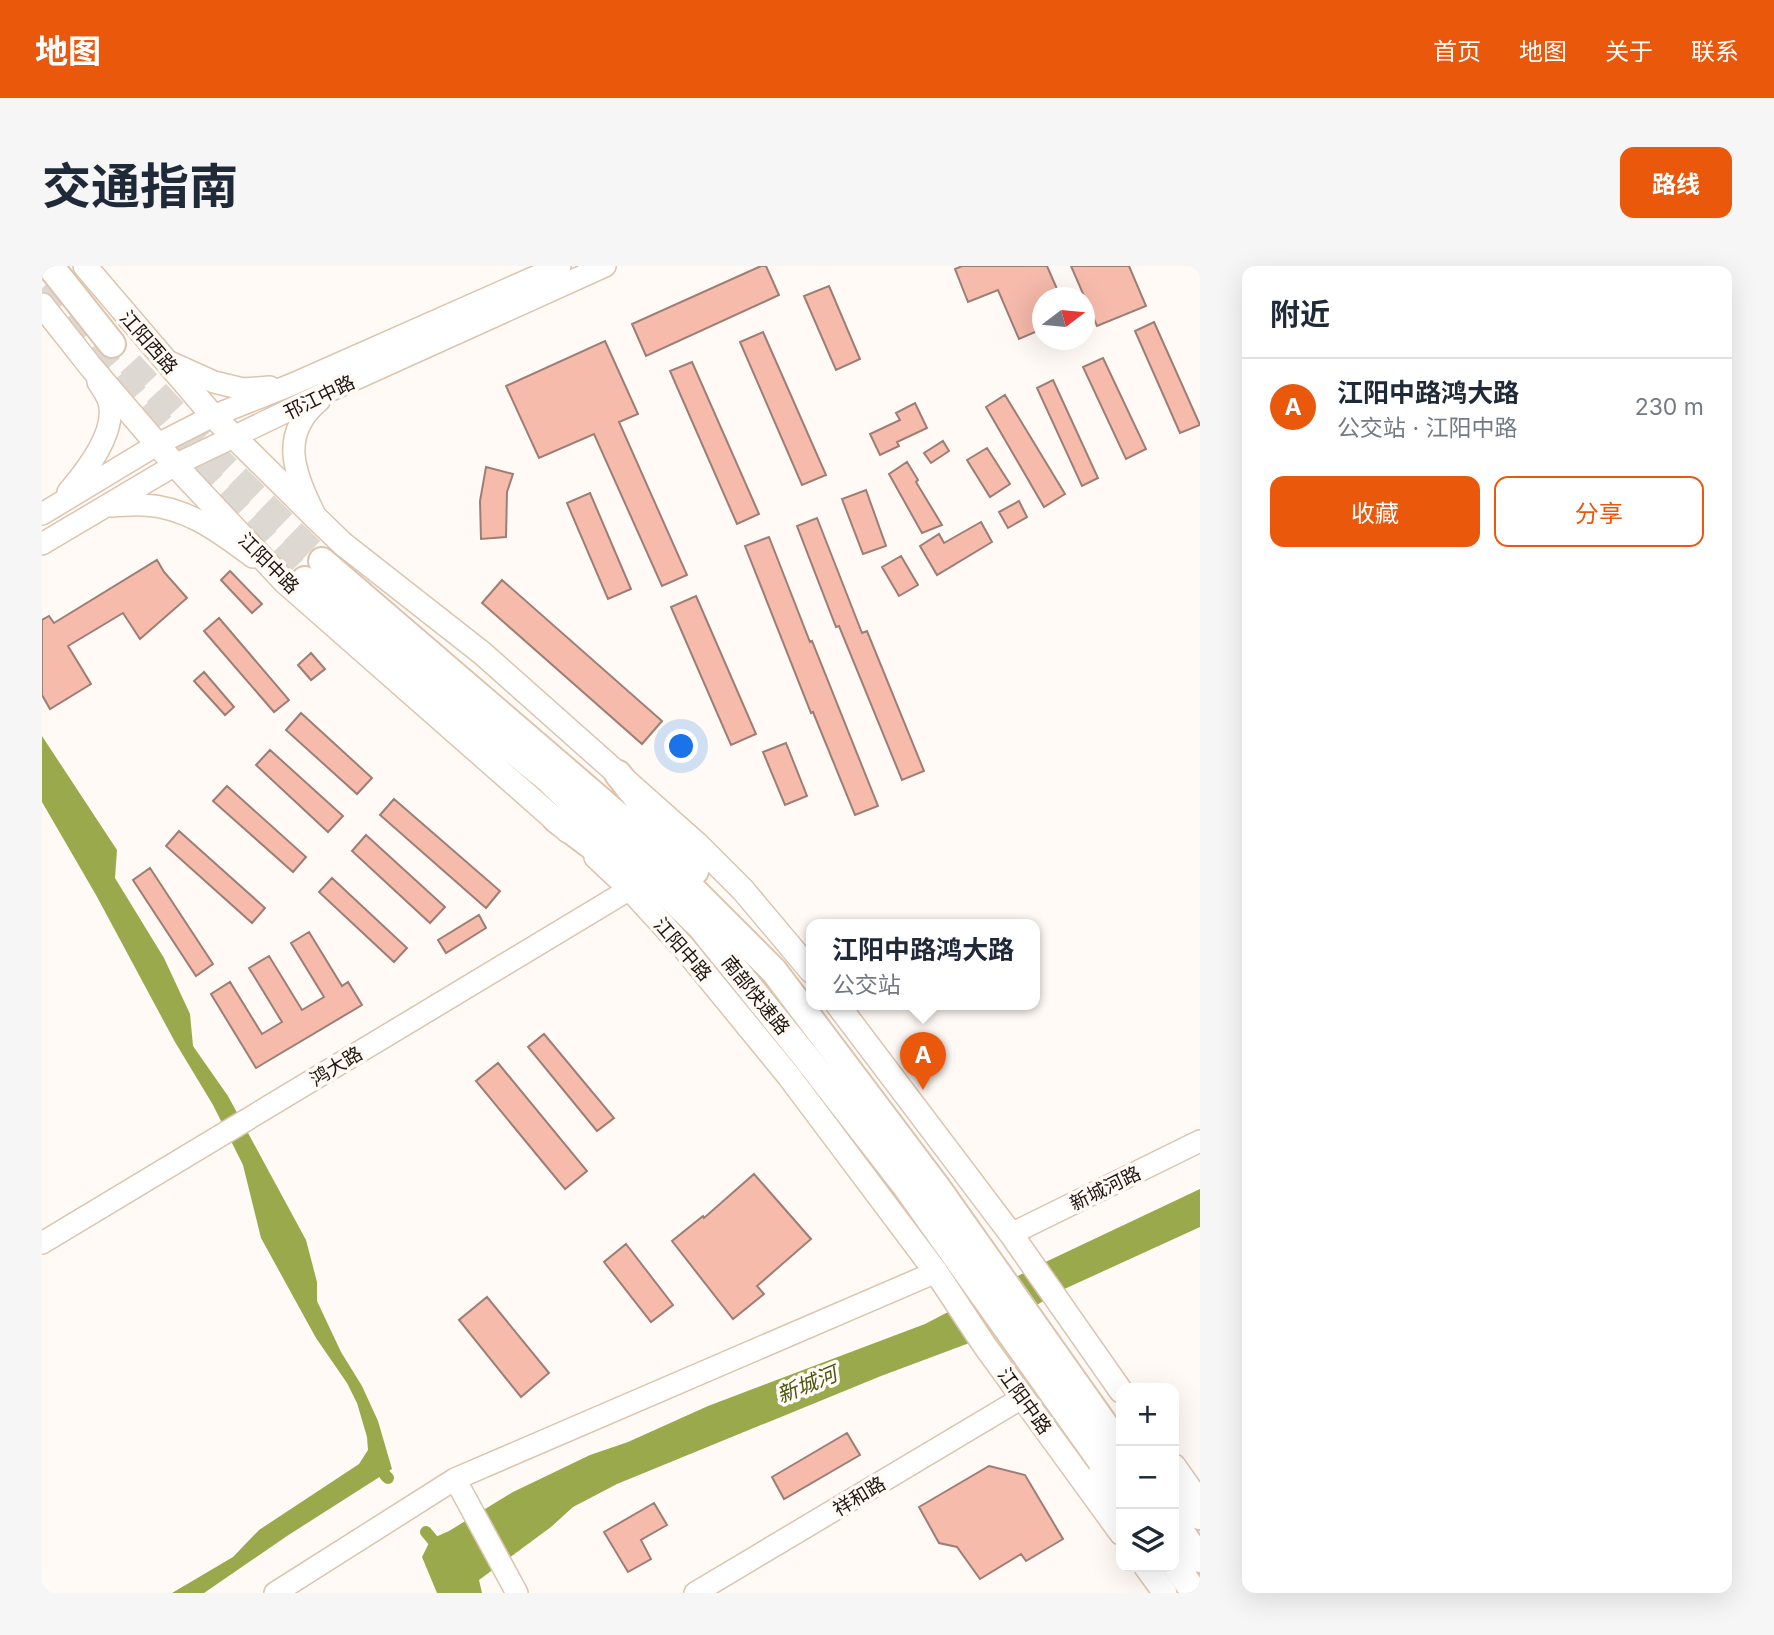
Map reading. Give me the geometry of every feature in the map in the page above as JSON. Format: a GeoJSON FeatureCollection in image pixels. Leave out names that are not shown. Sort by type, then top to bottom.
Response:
{"type":"FeatureCollection","features":[{"type":"Feature","properties":{"kind":"highway"},"geometry":{"type":"LineString","coordinates":[[50,266],[112,344]]}},
{"type":"Feature","properties":{"kind":"highway","name":"南部快速路"},"geometry":{"type":"LineString","coordinates":[[304,574],[548,779],[701,927],[905,1185],[987,1278],[1050,1368],[1116,1480]]}},
{"type":"Feature","properties":{"kind":"highway","name":"南部快速路"},"geometry":{"type":"LineString","coordinates":[[304,574],[622,819],[774,971],[936,1185],[987,1278]]}},
{"type":"Feature","properties":{"kind":"highway"},"geometry":{"type":"LineString","coordinates":[[618,774],[774,971]]}},
{"type":"Feature","properties":{"kind":"highway"},"geometry":{"type":"LineString","coordinates":[[556,819],[701,927]]}},
{"type":"Feature","properties":{"kind":"highway"},"geometry":{"type":"LineString","coordinates":[[1050,1368],[1116,1425]]}},
{"type":"Feature","properties":{"kind":"highway"},"geometry":{"type":"LineString","coordinates":[[1050,1368],[1120,1509]]}},
{"type":"Feature","properties":{"kind":"highway","name":"南部快速路"},"geometry":{"type":"LineString","coordinates":[[1050,1368],[1120,1446]]}},
{"type":"Feature","properties":{"kind":"highway"},"geometry":{"type":"LineString","coordinates":[[1179,1493],[1200,1516]]}},
{"type":"Feature","properties":{"kind":"highway"},"geometry":{"type":"LineString","coordinates":[[1179,1529],[1200,1559]]}},
{"type":"Feature","properties":{"kind":"highway"},"geometry":{"type":"LineString","coordinates":[[1179,1571],[1195,1593]]}},
{"type":"Feature","properties":{"kind":"highway"},"geometry":{"type":"LineString","coordinates":[[1159,1572],[1173,1593]]}},
{"type":"Feature","properties":{"kind":"main road","name":"江阳西路"},"geometry":{"type":"LineString","coordinates":[[85,266],[213,416]]}},
{"type":"Feature","properties":{"kind":"main road"},"geometry":{"type":"LineString","coordinates":[[42,305],[91,367],[158,444]]}},
{"type":"Feature","properties":{"kind":"main road"},"geometry":{"type":"LineString","coordinates":[[213,416],[343,544],[482,653],[696,844],[743,890],[806,965]]}},
{"type":"Feature","properties":{"kind":"main road","name":"江阳中路"},"geometry":{"type":"LineString","coordinates":[[158,444],[175,465],[304,574],[630,889],[684,948],[788,1075],[936,1272],[985,1346],[1116,1526]]}},
{"type":"Feature","properties":{"kind":"main road"},"geometry":{"type":"LineString","coordinates":[[842,1010],[1011,1234],[1116,1384]]}},
{"type":"Feature","properties":{"kind":"main road"},"geometry":{"type":"LineString","coordinates":[[1179,1472],[1200,1503]]}},
{"type":"Feature","properties":{"kind":"main road"},"geometry":{"type":"LineString","coordinates":[[1150,1572],[1165,1593]]}},
{"type":"Feature","properties":{"kind":"street","name":"邗江中路"},"geometry":{"type":"LineString","coordinates":[[48,511],[158,444],[213,416],[293,384],[560,266]]}},
{"type":"Feature","properties":{"kind":"street","name":"邗江中路"},"geometry":{"type":"LineString","coordinates":[[42,544],[175,465],[331,390],[604,266]]}},
{"type":"Feature","properties":{"kind":"street"},"geometry":{"type":"LineString","coordinates":[[165,360],[214,382],[243,389],[293,384]]}},
{"type":"Feature","properties":{"kind":"street"},"geometry":{"type":"LineString","coordinates":[[48,511],[89,467],[106,434],[109,404],[91,367]]}},
{"type":"Feature","properties":{"kind":"street"},"geometry":{"type":"LineString","coordinates":[[316,518],[298,481],[292,445],[305,412],[331,390]]}},
{"type":"Feature","properties":{"kind":"street"},"geometry":{"type":"LineString","coordinates":[[105,507],[145,505],[189,514],[218,532],[304,574]]}},
{"type":"Feature","properties":{"kind":"street","name":"鸿大路"},"geometry":{"type":"LineString","coordinates":[[42,1243],[630,889]]}},
{"type":"Feature","properties":{"kind":"street","name":"新城河路"},"geometry":{"type":"LineString","coordinates":[[1011,1234],[1200,1141]]}},
{"type":"Feature","properties":{"kind":"street"},"geometry":{"type":"LineString","coordinates":[[275,1593],[455,1479],[936,1272]]}},
{"type":"Feature","properties":{"kind":"street","name":"祥和路"},"geometry":{"type":"LineString","coordinates":[[695,1593],[1022,1398]]}},
{"type":"Feature","properties":{"kind":"street"},"geometry":{"type":"LineString","coordinates":[[455,1479],[512,1584]]}},
{"type":"Feature","properties":{"kind":"water"},"geometry":{"type":"Polygon","coordinates":[[[42,736],[117,850],[115,878],[164,958],[190,1014],[193,1046],[228,1096],[306,1240],[317,1282],[317,1301],[378,1421],[392,1469],[204,1593],[172,1593],[233,1557],[259,1530],[359,1464],[368,1450],[367,1437],[357,1403],[347,1383],[316,1338],[261,1238],[243,1165],[213,1105],[175,1042],[96,895],[42,802],[42,736]]]}},
{"type":"Feature","properties":{"kind":"water","name":"新城河"},"geometry":{"type":"Polygon","coordinates":[[[1200,1189],[1200,1227],[1060,1291],[980,1339],[881,1376],[617,1484],[573,1507],[551,1527],[479,1580],[482,1593],[437,1593],[422,1557],[431,1539],[513,1492],[590,1455],[628,1442],[708,1406],[925,1324],[1037,1266],[1200,1189]]]}},
{"type":"Feature","properties":{"kind":"building"},"geometry":{"type":"Polygon","coordinates":[[[766,266],[779,295],[646,356],[632,324],[766,266]]]}},
{"type":"Feature","properties":{"kind":"building"},"geometry":{"type":"Polygon","coordinates":[[[962,266],[1047,266],[1056,287],[1032,287],[1032,333],[1019,339],[998,290],[968,302],[955,269],[962,266]]]}},
{"type":"Feature","properties":{"kind":"building"},"geometry":{"type":"Polygon","coordinates":[[[1071,266],[1129,266],[1146,306],[1097,326],[1095,287],[1080,287],[1071,266]]]}},
{"type":"Feature","properties":{"kind":"building"},"geometry":{"type":"Polygon","coordinates":[[[829,286],[860,359],[836,370],[804,296],[829,286]]]}},
{"type":"Feature","properties":{"kind":"building"},"geometry":{"type":"Polygon","coordinates":[[[1154,322],[1200,425],[1180,433],[1135,331],[1154,322]]]}},
{"type":"Feature","properties":{"kind":"building"},"geometry":{"type":"Polygon","coordinates":[[[763,332],[826,475],[802,485],[740,342],[763,332]]]}},
{"type":"Feature","properties":{"kind":"building"},"geometry":{"type":"Polygon","coordinates":[[[605,341],[638,414],[619,422],[687,575],[662,586],[594,434],[539,458],[506,386],[605,341]]]}},
{"type":"Feature","properties":{"kind":"building"},"geometry":{"type":"Polygon","coordinates":[[[1103,358],[1146,449],[1126,459],[1083,367],[1103,358]]]}},
{"type":"Feature","properties":{"kind":"building"},"geometry":{"type":"Polygon","coordinates":[[[692,362],[759,514],[737,524],[670,371],[692,362]]]}},
{"type":"Feature","properties":{"kind":"building"},"geometry":{"type":"Polygon","coordinates":[[[1053,380],[1098,478],[1082,486],[1037,388],[1053,380]]]}},
{"type":"Feature","properties":{"kind":"building"},"geometry":{"type":"Polygon","coordinates":[[[1005,395],[1065,494],[1044,507],[986,407],[1005,395]]]}},
{"type":"Feature","properties":{"kind":"building"},"geometry":{"type":"Polygon","coordinates":[[[915,403],[927,428],[897,442],[899,446],[880,455],[870,434],[900,420],[896,413],[915,403]]]}},
{"type":"Feature","properties":{"kind":"building"},"geometry":{"type":"Polygon","coordinates":[[[943,441],[949,451],[931,463],[924,453],[943,441]]]}},
{"type":"Feature","properties":{"kind":"building"},"geometry":{"type":"Polygon","coordinates":[[[987,448],[1010,484],[990,497],[967,460],[987,448]]]}},
{"type":"Feature","properties":{"kind":"building"},"geometry":{"type":"Polygon","coordinates":[[[907,462],[942,525],[922,533],[889,474],[907,462]]]}},
{"type":"Feature","properties":{"kind":"building"},"geometry":{"type":"Polygon","coordinates":[[[486,467],[513,474],[507,492],[506,537],[481,539],[480,501],[486,467]]]}},
{"type":"Feature","properties":{"kind":"building"},"geometry":{"type":"Polygon","coordinates":[[[866,490],[886,546],[863,554],[842,499],[866,490]]]}},
{"type":"Feature","properties":{"kind":"building"},"geometry":{"type":"Polygon","coordinates":[[[590,493],[631,589],[608,599],[567,503],[590,493]]]}},
{"type":"Feature","properties":{"kind":"building"},"geometry":{"type":"Polygon","coordinates":[[[1019,501],[1027,517],[1008,528],[999,512],[1019,501]]]}},
{"type":"Feature","properties":{"kind":"building"},"geometry":{"type":"Polygon","coordinates":[[[817,518],[862,633],[867,631],[924,771],[902,780],[839,626],[836,627],[797,526],[817,518]]]}},
{"type":"Feature","properties":{"kind":"building"},"geometry":{"type":"Polygon","coordinates":[[[981,522],[992,542],[937,575],[920,546],[939,534],[944,543],[981,522]]]}},
{"type":"Feature","properties":{"kind":"building"},"geometry":{"type":"Polygon","coordinates":[[[769,537],[878,806],[855,815],[813,712],[811,713],[745,546],[769,537]]]}},
{"type":"Feature","properties":{"kind":"building"},"geometry":{"type":"Polygon","coordinates":[[[901,556],[918,585],[899,596],[882,567],[901,556]]]}},
{"type":"Feature","properties":{"kind":"building"},"geometry":{"type":"Polygon","coordinates":[[[157,560],[187,598],[140,639],[123,613],[68,646],[91,684],[50,709],[42,695],[42,620],[49,616],[54,623],[157,560]]]}},
{"type":"Feature","properties":{"kind":"building"},"geometry":{"type":"Polygon","coordinates":[[[230,571],[262,604],[252,613],[221,580],[230,571]]]}},
{"type":"Feature","properties":{"kind":"building"},"geometry":{"type":"Polygon","coordinates":[[[502,580],[662,721],[642,744],[482,603],[502,580]]]}},
{"type":"Feature","properties":{"kind":"building"},"geometry":{"type":"Polygon","coordinates":[[[696,596],[756,734],[731,745],[671,607],[696,596]]]}},
{"type":"Feature","properties":{"kind":"building"},"geometry":{"type":"Polygon","coordinates":[[[219,618],[289,700],[274,712],[204,631],[219,618]]]}},
{"type":"Feature","properties":{"kind":"building"},"geometry":{"type":"Polygon","coordinates":[[[311,653],[325,669],[311,680],[298,665],[311,653]]]}},
{"type":"Feature","properties":{"kind":"building"},"geometry":{"type":"Polygon","coordinates":[[[204,672],[234,707],[225,715],[194,681],[204,672]]]}},
{"type":"Feature","properties":{"kind":"building"},"geometry":{"type":"Polygon","coordinates":[[[301,713],[372,778],[357,794],[286,730],[301,713]]]}},
{"type":"Feature","properties":{"kind":"building"},"geometry":{"type":"Polygon","coordinates":[[[786,743],[807,796],[785,805],[763,752],[786,743]]]}},
{"type":"Feature","properties":{"kind":"building"},"geometry":{"type":"Polygon","coordinates":[[[270,750],[343,816],[328,832],[256,765],[270,750]]]}},
{"type":"Feature","properties":{"kind":"building"},"geometry":{"type":"Polygon","coordinates":[[[227,786],[306,857],[293,872],[213,801],[227,786]]]}},
{"type":"Feature","properties":{"kind":"building"},"geometry":{"type":"Polygon","coordinates":[[[394,799],[500,891],[486,908],[380,815],[394,799]]]}},
{"type":"Feature","properties":{"kind":"building"},"geometry":{"type":"Polygon","coordinates":[[[179,831],[265,908],[252,923],[166,846],[179,831]]]}},
{"type":"Feature","properties":{"kind":"building"},"geometry":{"type":"Polygon","coordinates":[[[366,835],[445,907],[430,923],[352,851],[366,835]]]}},
{"type":"Feature","properties":{"kind":"building"},"geometry":{"type":"Polygon","coordinates":[[[150,868],[213,964],[196,976],[133,880],[150,868]]]}},
{"type":"Feature","properties":{"kind":"building"},"geometry":{"type":"Polygon","coordinates":[[[332,878],[407,948],[394,962],[319,892],[332,878]]]}},
{"type":"Feature","properties":{"kind":"building"},"geometry":{"type":"Polygon","coordinates":[[[479,915],[486,928],[446,953],[438,940],[479,915]]]}},
{"type":"Feature","properties":{"kind":"building"},"geometry":{"type":"Polygon","coordinates":[[[309,932],[342,986],[348,982],[362,1005],[256,1068],[211,994],[230,982],[262,1034],[282,1022],[249,968],[269,956],[302,1010],[324,997],[291,943],[309,932]]]}},
{"type":"Feature","properties":{"kind":"building"},"geometry":{"type":"Polygon","coordinates":[[[544,1034],[614,1118],[597,1131],[528,1047],[544,1034]]]}},
{"type":"Feature","properties":{"kind":"building"},"geometry":{"type":"Polygon","coordinates":[[[498,1063],[587,1171],[565,1189],[476,1081],[498,1063]]]}},
{"type":"Feature","properties":{"kind":"building"},"geometry":{"type":"Polygon","coordinates":[[[754,1174],[811,1239],[757,1286],[764,1294],[733,1319],[672,1241],[703,1216],[704,1218],[754,1174]]]}},
{"type":"Feature","properties":{"kind":"building"},"geometry":{"type":"Polygon","coordinates":[[[626,1244],[673,1305],[651,1322],[604,1262],[626,1244]]]}},
{"type":"Feature","properties":{"kind":"building"},"geometry":{"type":"Polygon","coordinates":[[[487,1297],[549,1373],[521,1397],[459,1320],[487,1297]]]}},
{"type":"Feature","properties":{"kind":"building"},"geometry":{"type":"Polygon","coordinates":[[[847,1433],[860,1455],[784,1499],[772,1477],[847,1433]]]}},
{"type":"Feature","properties":{"kind":"building"},"geometry":{"type":"Polygon","coordinates":[[[989,1466],[1025,1475],[1063,1539],[1026,1561],[1021,1554],[980,1579],[957,1547],[939,1543],[919,1507],[989,1466]]]}},
{"type":"Feature","properties":{"kind":"building"},"geometry":{"type":"Polygon","coordinates":[[[654,1503],[667,1525],[641,1540],[651,1559],[628,1572],[604,1532],[654,1503]]]}},
{"type":"Feature","properties":{"kind":"waterway"},"geometry":{"type":"LineString","coordinates":[[385,1475],[388,1478]]}},
{"type":"Feature","properties":{"kind":"waterway"},"geometry":{"type":"LineString","coordinates":[[426,1532],[442,1551]]}},
{"type":"Feature","properties":{"kind":"tunnel"},"geometry":{"type":"LineString","coordinates":[[42,288],[201,471],[305,580]]}},
{"type":"Feature","properties":{"kind":"tunnel"},"geometry":{"type":"LineString","coordinates":[[130,364],[218,459],[322,561]]}},
{"type":"Feature","properties":{"kind":"place","name":"江阳中路鸿大路"},"geometry":{"type":"Point","coordinates":[923,1090]}}]}
